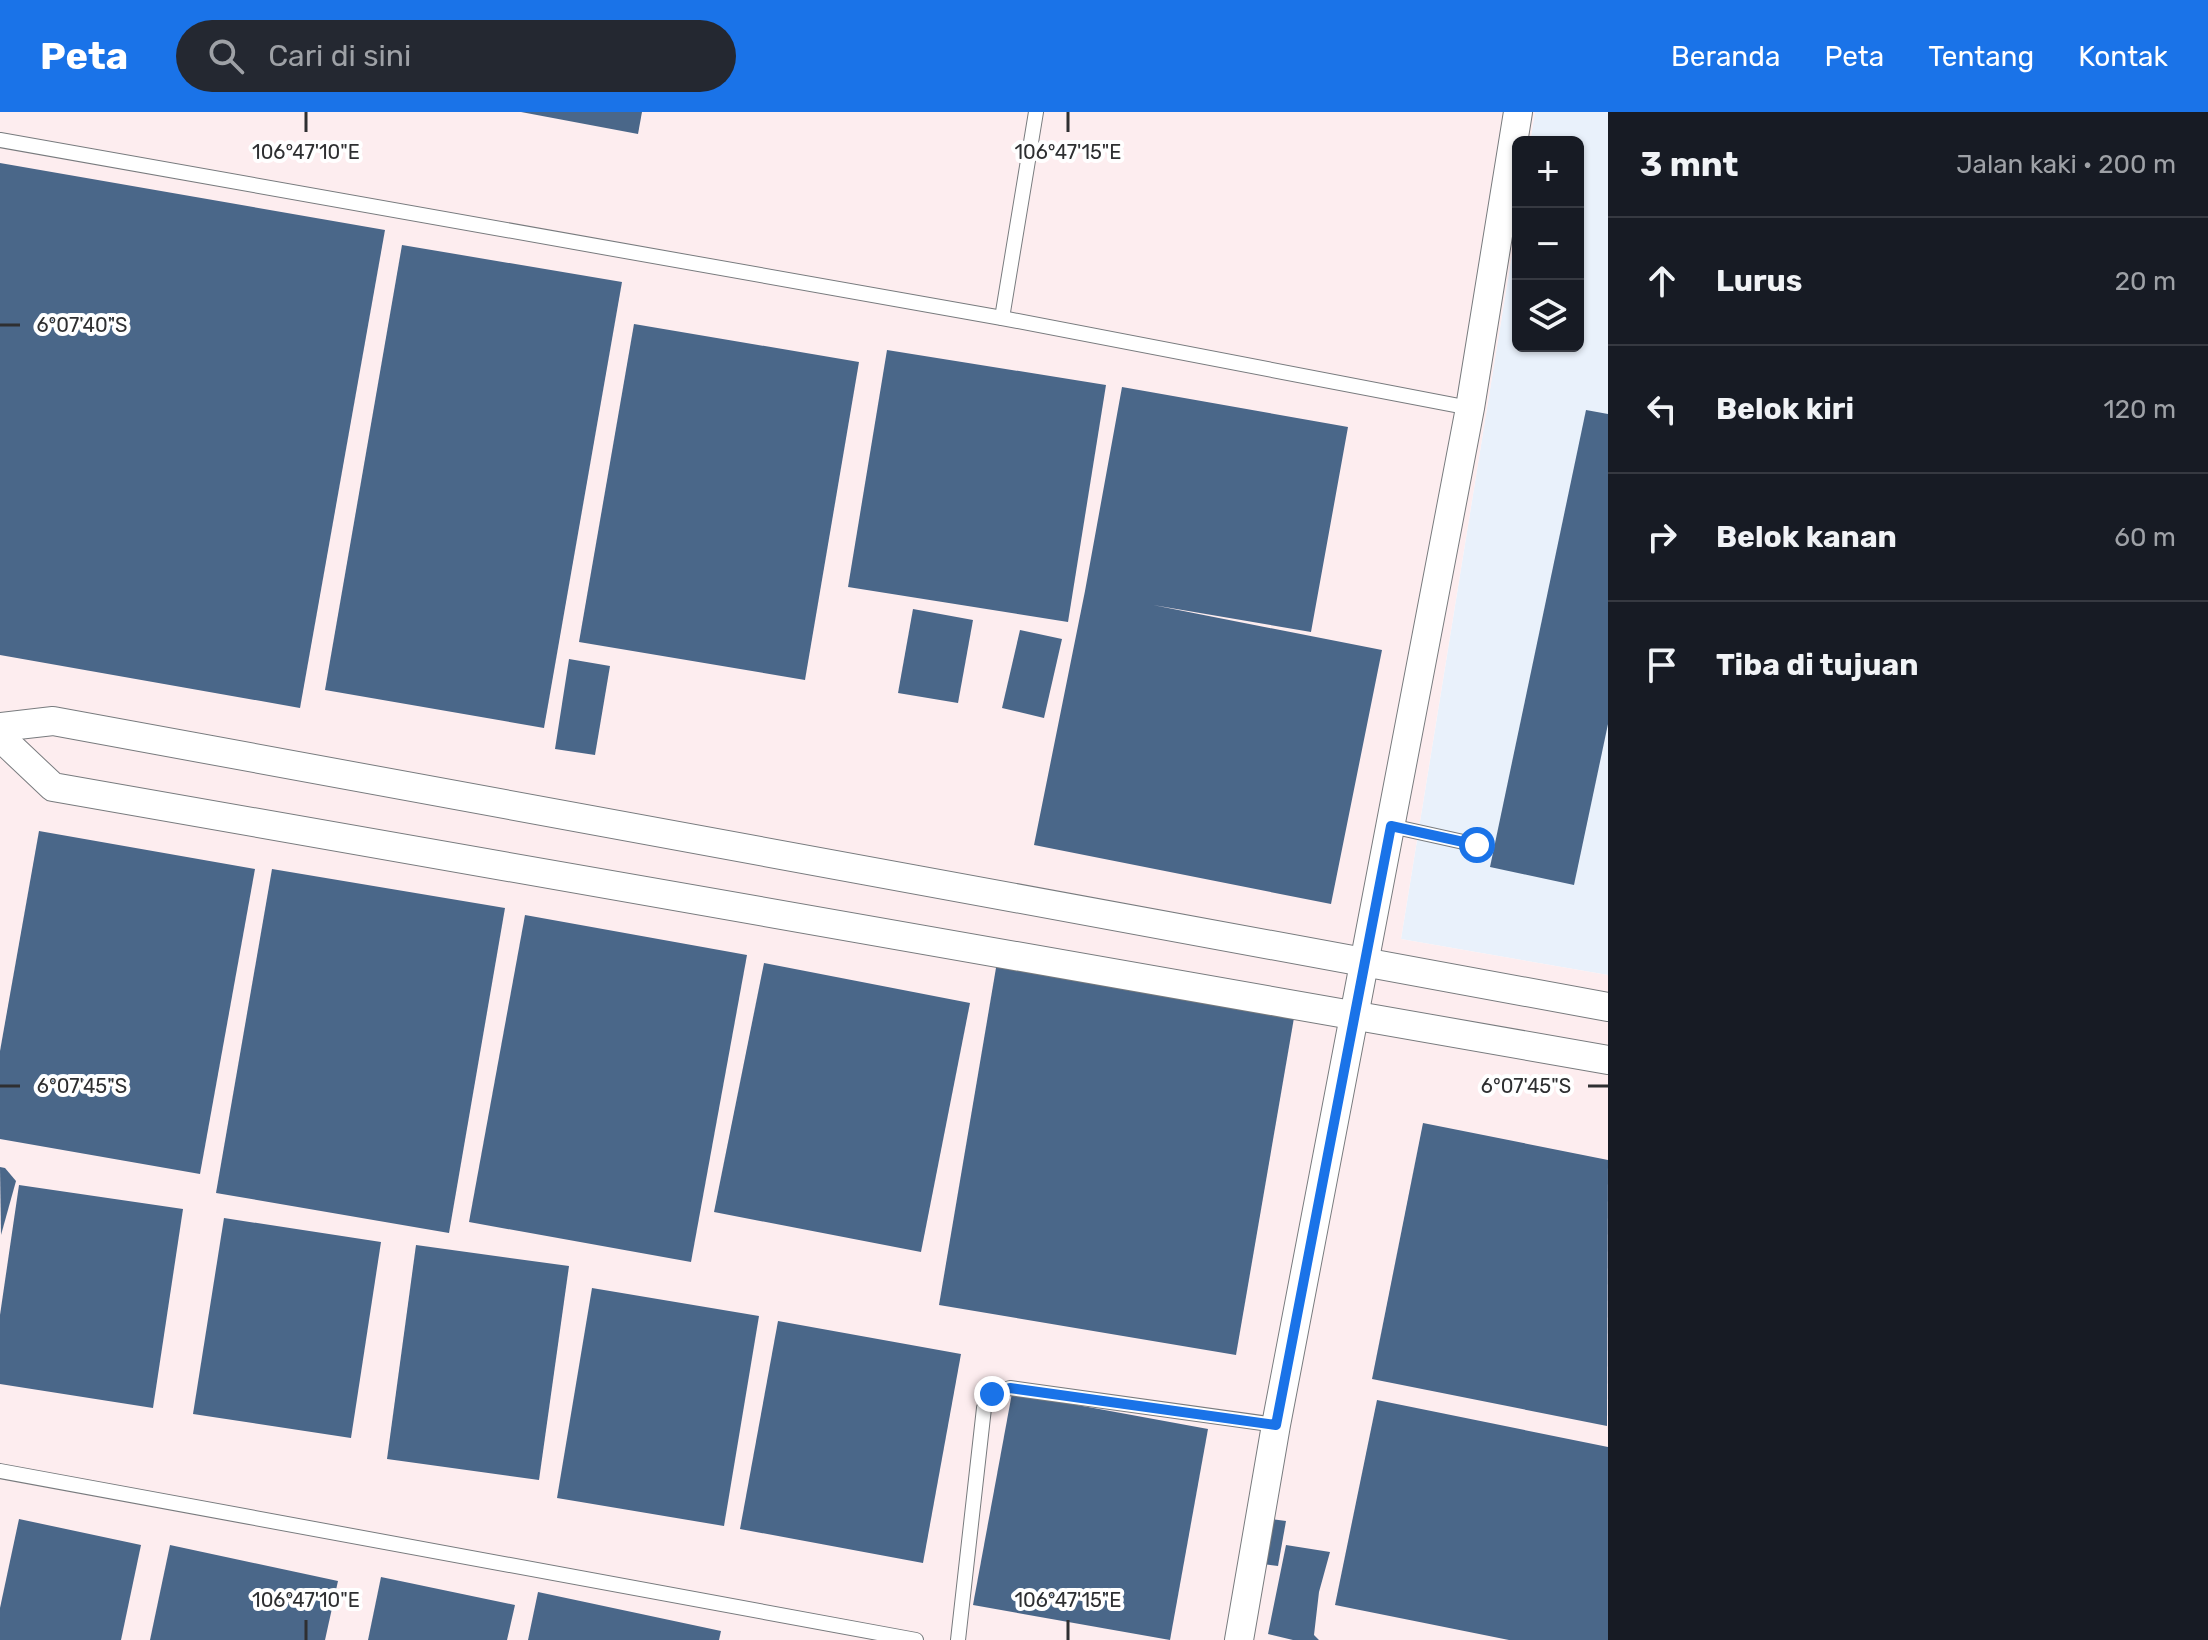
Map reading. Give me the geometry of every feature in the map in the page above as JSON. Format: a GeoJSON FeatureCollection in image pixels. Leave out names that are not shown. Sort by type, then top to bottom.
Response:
{"type":"FeatureCollection","features":[{"type":"Feature","properties":{"kind":"street"},"geometry":{"type":"LineString","coordinates":[[1239,1640],[1276,1425],[1470,408],[1518,112]]}},
{"type":"Feature","properties":{"kind":"street"},"geometry":{"type":"LineString","coordinates":[[0,727],[53,721],[1608,1007]]}},
{"type":"Feature","properties":{"kind":"street"},"geometry":{"type":"LineString","coordinates":[[0,737],[53,787],[1608,1060]]}},
{"type":"Feature","properties":{"kind":"lane"},"geometry":{"type":"LineString","coordinates":[[1002,318],[1036,112]]}},
{"type":"Feature","properties":{"kind":"lane"},"geometry":{"type":"LineString","coordinates":[[0,140],[1002,318],[1470,408]]}},
{"type":"Feature","properties":{"kind":"lane"},"geometry":{"type":"LineString","coordinates":[[1391,826],[1477,845]]}},
{"type":"Feature","properties":{"kind":"lane"},"geometry":{"type":"LineString","coordinates":[[958,1640],[984,1408],[992,1394],[1010,1388],[1276,1425]]}},
{"type":"Feature","properties":{"kind":"lane"},"geometry":{"type":"LineString","coordinates":[[0,1471],[916,1640]]}},
{"type":"Feature","properties":{"kind":"shaded area"},"geometry":{"type":"Polygon","coordinates":[[[0,112],[1535,112],[1531,136],[1512,136],[1512,254],[1401,939],[1608,975],[1608,1640],[0,1640],[0,112]]]}},
{"type":"Feature","properties":{"kind":"shaded area"},"geometry":{"type":"Polygon","coordinates":[[[1535,112],[1608,112],[1608,975],[1401,939],[1512,254],[1512,352],[1584,352],[1584,136],[1531,136],[1535,112]]]}},
{"type":"Feature","properties":{"kind":"building"},"geometry":{"type":"Polygon","coordinates":[[[521,112],[642,112],[638,134],[521,112]]]}},
{"type":"Feature","properties":{"kind":"building"},"geometry":{"type":"Polygon","coordinates":[[[0,163],[385,230],[300,708],[0,655],[0,163]]]}},
{"type":"Feature","properties":{"kind":"building"},"geometry":{"type":"Polygon","coordinates":[[[402,245],[622,282],[544,728],[325,690],[402,245]]]}},
{"type":"Feature","properties":{"kind":"building"},"geometry":{"type":"Polygon","coordinates":[[[634,324],[859,362],[805,680],[579,642],[634,324]]]}},
{"type":"Feature","properties":{"kind":"building"},"geometry":{"type":"Polygon","coordinates":[[[887,350],[1106,385],[1068,622],[848,587],[887,350]]]}},
{"type":"Feature","properties":{"kind":"building"},"geometry":{"type":"Polygon","coordinates":[[[1122,387],[1348,427],[1311,632],[1153,605],[1382,650],[1331,904],[1034,845],[1122,387]]]}},
{"type":"Feature","properties":{"kind":"building"},"geometry":{"type":"Polygon","coordinates":[[[1586,410],[1608,414],[1608,724],[1574,885],[1490,867],[1586,410]]]}},
{"type":"Feature","properties":{"kind":"building"},"geometry":{"type":"Polygon","coordinates":[[[913,609],[973,620],[958,703],[898,693],[913,609]]]}},
{"type":"Feature","properties":{"kind":"building"},"geometry":{"type":"Polygon","coordinates":[[[1020,630],[1062,639],[1044,718],[1002,708],[1020,630]]]}},
{"type":"Feature","properties":{"kind":"building"},"geometry":{"type":"Polygon","coordinates":[[[569,659],[610,666],[595,755],[555,749],[569,659]]]}},
{"type":"Feature","properties":{"kind":"building"},"geometry":{"type":"Polygon","coordinates":[[[39,831],[255,869],[200,1174],[0,1139],[0,1051],[39,831]]]}},
{"type":"Feature","properties":{"kind":"building"},"geometry":{"type":"Polygon","coordinates":[[[272,869],[505,908],[449,1233],[216,1193],[272,869]]]}},
{"type":"Feature","properties":{"kind":"building"},"geometry":{"type":"Polygon","coordinates":[[[525,915],[747,955],[691,1262],[469,1222],[525,915]]]}},
{"type":"Feature","properties":{"kind":"building"},"geometry":{"type":"Polygon","coordinates":[[[997,962],[1295,1012],[1236,1355],[939,1305],[997,962]]]}},
{"type":"Feature","properties":{"kind":"building"},"geometry":{"type":"Polygon","coordinates":[[[764,963],[970,1003],[921,1252],[714,1212],[764,963]]]}},
{"type":"Feature","properties":{"kind":"building"},"geometry":{"type":"Polygon","coordinates":[[[1423,1123],[1608,1160],[1607,1426],[1372,1379],[1423,1123]]]}},
{"type":"Feature","properties":{"kind":"building"},"geometry":{"type":"Polygon","coordinates":[[[0,1167],[5,1168],[16,1181],[1,1235],[0,1167]]]}},
{"type":"Feature","properties":{"kind":"building"},"geometry":{"type":"Polygon","coordinates":[[[19,1185],[183,1209],[153,1408],[0,1384],[0,1315],[19,1185]]]}},
{"type":"Feature","properties":{"kind":"building"},"geometry":{"type":"Polygon","coordinates":[[[224,1218],[381,1242],[351,1438],[193,1414],[224,1218]]]}},
{"type":"Feature","properties":{"kind":"building"},"geometry":{"type":"Polygon","coordinates":[[[416,1245],[569,1266],[539,1480],[387,1459],[416,1245]]]}},
{"type":"Feature","properties":{"kind":"building"},"geometry":{"type":"Polygon","coordinates":[[[592,1288],[759,1316],[724,1526],[557,1498],[592,1288]]]}},
{"type":"Feature","properties":{"kind":"building"},"geometry":{"type":"Polygon","coordinates":[[[778,1321],[961,1354],[923,1563],[740,1529],[778,1321]]]}},
{"type":"Feature","properties":{"kind":"building"},"geometry":{"type":"Polygon","coordinates":[[[1012,1393],[1208,1429],[1170,1640],[973,1605],[1012,1393]]]}},
{"type":"Feature","properties":{"kind":"building"},"geometry":{"type":"Polygon","coordinates":[[[1377,1400],[1608,1447],[1608,1640],[1509,1640],[1335,1605],[1377,1400]]]}},
{"type":"Feature","properties":{"kind":"building"},"geometry":{"type":"Polygon","coordinates":[[[19,1519],[141,1545],[121,1640],[0,1640],[0,1608],[19,1519]]]}},
{"type":"Feature","properties":{"kind":"building"},"geometry":{"type":"Polygon","coordinates":[[[1271,1519],[1286,1521],[1278,1566],[1263,1564],[1271,1519]]]}},
{"type":"Feature","properties":{"kind":"building"},"geometry":{"type":"Polygon","coordinates":[[[170,1545],[338,1581],[325,1640],[150,1640],[170,1545]]]}},
{"type":"Feature","properties":{"kind":"building"},"geometry":{"type":"Polygon","coordinates":[[[1286,1545],[1330,1552],[1319,1592],[1314,1635],[1319,1640],[1293,1640],[1268,1634],[1286,1545]]]}},
{"type":"Feature","properties":{"kind":"building"},"geometry":{"type":"Polygon","coordinates":[[[381,1577],[515,1605],[507,1640],[368,1640],[381,1577]]]}},
{"type":"Feature","properties":{"kind":"building"},"geometry":{"type":"Polygon","coordinates":[[[538,1592],[721,1631],[719,1640],[528,1640],[538,1592]]]}},
{"type":"Feature","properties":{"kind":"route"},"geometry":{"type":"LineString","coordinates":[[992,1394],[1010,1388],[1276,1425],[1391,826],[1477,845]]}}]}
